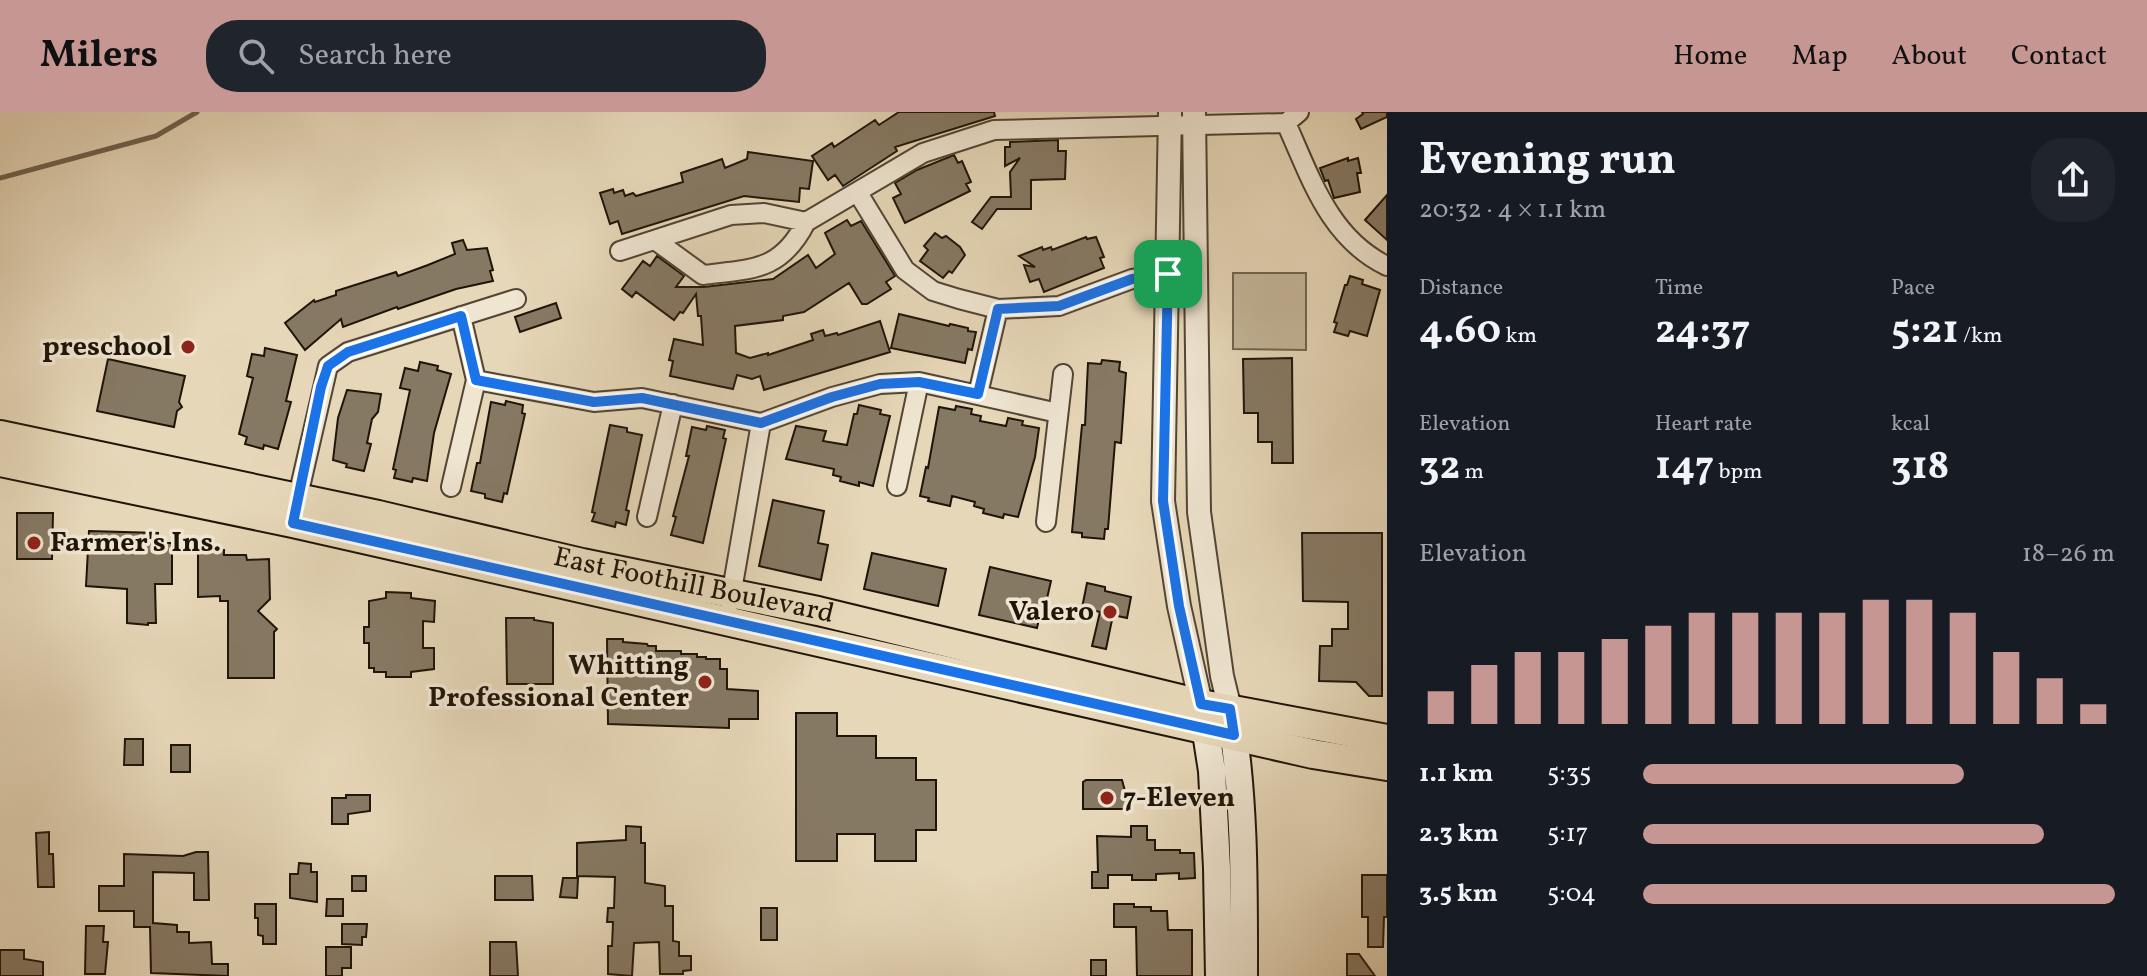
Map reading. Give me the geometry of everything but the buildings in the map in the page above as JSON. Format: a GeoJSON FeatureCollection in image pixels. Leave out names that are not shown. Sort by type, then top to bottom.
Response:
{"type":"FeatureCollection","features":[{"type":"Feature","properties":{"kind":"main road","name":"East Foothill Boulevard"},"geometry":{"type":"LineString","coordinates":[[0,435],[727,621],[1218,720],[1387,739]]}},
{"type":"Feature","properties":{"kind":"main road","name":"East Foothill Boulevard"},"geometry":{"type":"LineString","coordinates":[[0,462],[295,511],[731,592],[1218,720],[1313,754],[1387,766]]}},
{"type":"Feature","properties":{"kind":"main road"},"geometry":{"type":"LineString","coordinates":[[1218,720],[1219,976]]}},
{"type":"Feature","properties":{"kind":"main road"},"geometry":{"type":"LineString","coordinates":[[1218,720],[1244,845],[1244,976]]}},
{"type":"Feature","properties":{"kind":"street"},"geometry":{"type":"LineString","coordinates":[[655,240],[703,275],[753,269],[782,257],[796,242],[806,222],[923,153],[994,130],[1169,119],[1292,118],[1328,215],[1366,256],[1387,266]]}},
{"type":"Feature","properties":{"kind":"street"},"geometry":{"type":"LineString","coordinates":[[1169,119],[1163,501],[1179,606],[1218,720]]}},
{"type":"Feature","properties":{"kind":"street"},"geometry":{"type":"LineString","coordinates":[[1194,119],[1199,512],[1222,676],[1218,720]]}},
{"type":"Feature","properties":{"kind":"street"},"geometry":{"type":"LineString","coordinates":[[858,193],[905,270],[933,291],[998,309],[1059,306],[1132,279],[1168,274]]}},
{"type":"Feature","properties":{"kind":"street"},"geometry":{"type":"LineString","coordinates":[[620,251],[731,215],[764,213],[806,222]]}},
{"type":"Feature","properties":{"kind":"street"},"geometry":{"type":"LineString","coordinates":[[295,511],[328,366],[348,352],[516,299]]}},
{"type":"Feature","properties":{"kind":"street"},"geometry":{"type":"LineString","coordinates":[[978,394],[998,309]]}},
{"type":"Feature","properties":{"kind":"street"},"geometry":{"type":"LineString","coordinates":[[451,487],[476,380],[461,316]]}},
{"type":"Feature","properties":{"kind":"street"},"geometry":{"type":"LineString","coordinates":[[1046,522],[1063,374]]}},
{"type":"Feature","properties":{"kind":"street"},"geometry":{"type":"LineString","coordinates":[[476,380],[594,402],[642,398],[761,423],[832,397],[880,384],[919,382],[1058,413]]}},
{"type":"Feature","properties":{"kind":"street"},"geometry":{"type":"LineString","coordinates":[[897,486],[919,382]]}},
{"type":"Feature","properties":{"kind":"street"},"geometry":{"type":"LineString","coordinates":[[647,517],[673,404]]}},
{"type":"Feature","properties":{"kind":"street"},"geometry":{"type":"LineString","coordinates":[[727,621],[761,423]]}},
{"type":"Feature","properties":{"kind":"shaded area"},"geometry":{"type":"Polygon","coordinates":[[[1233,273],[1306,273],[1306,350],[1233,349],[1233,273]]]}},
{"type":"Feature","properties":{"kind":"waterway"},"geometry":{"type":"LineString","coordinates":[[0,178],[156,136],[197,112]]}},
{"type":"Feature","properties":{"kind":"place","name":"preschool"},"geometry":{"type":"Point","coordinates":[188,347]}},
{"type":"Feature","properties":{"kind":"place","name":"Farmer's Ins."},"geometry":{"type":"Point","coordinates":[34,543]}},
{"type":"Feature","properties":{"kind":"place","name":"Valero"},"geometry":{"type":"Point","coordinates":[1110,612]}},
{"type":"Feature","properties":{"kind":"place","name":"Whitting Professional Center"},"geometry":{"type":"Point","coordinates":[705,682]}},
{"type":"Feature","properties":{"kind":"place","name":"7-Eleven"},"geometry":{"type":"Point","coordinates":[1107,798]}},
{"type":"Feature","properties":{"kind":"route"},"geometry":{"type":"LineString","coordinates":[[1168,274],[1163,501],[1179,606],[1201,704],[1230,709],[1234,735],[293,523],[328,366],[348,352],[461,316],[476,380],[594,402],[642,398],[761,423],[832,397],[880,384],[919,382],[978,394],[998,309],[1059,306],[1132,279],[1168,274]]}}]}
